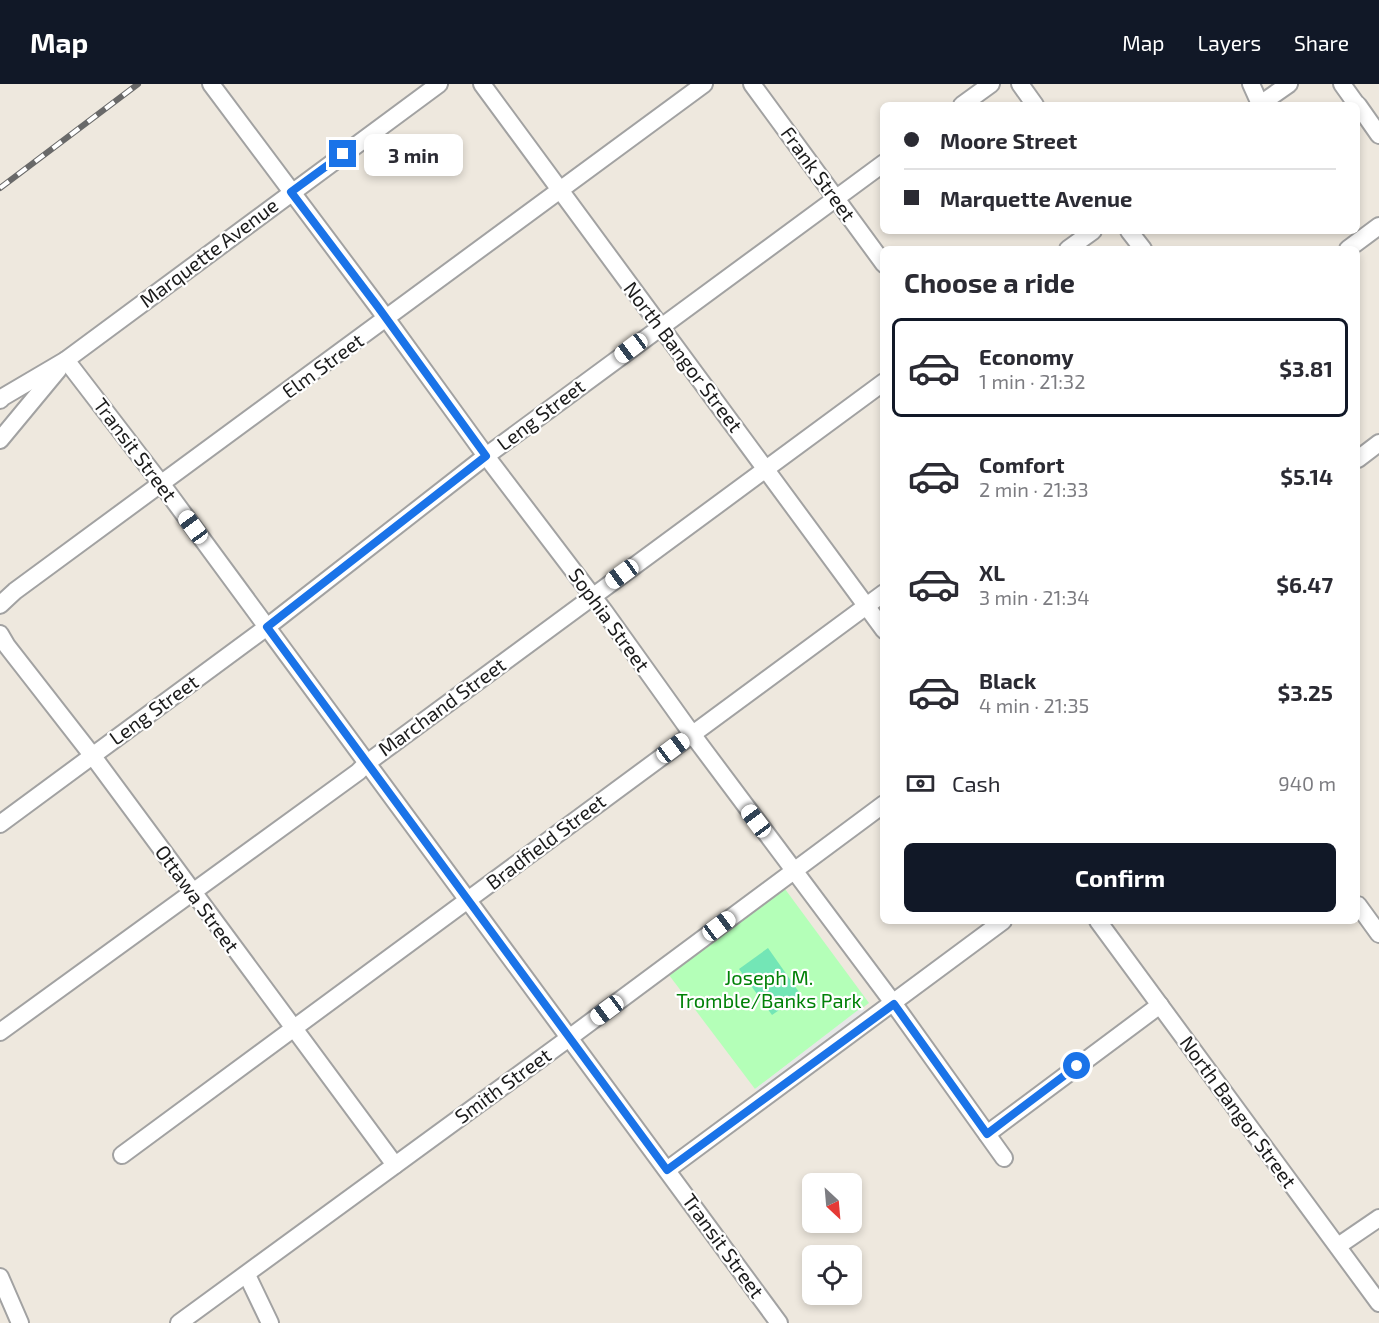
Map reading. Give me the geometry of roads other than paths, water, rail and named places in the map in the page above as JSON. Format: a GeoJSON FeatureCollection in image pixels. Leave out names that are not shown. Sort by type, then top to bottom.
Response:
{"type":"FeatureCollection","features":[{"type":"Feature","properties":{"kind":"street","name":"Sophia Street"},"geometry":{"type":"LineString","coordinates":[[211,84],[894,1004],[1004,1158]]}},
{"type":"Feature","properties":{"kind":"street","name":"Marquette Avenue"},"geometry":{"type":"LineString","coordinates":[[0,400],[66,360],[439,84]]}},
{"type":"Feature","properties":{"kind":"street","name":"North Bangor Street"},"geometry":{"type":"LineString","coordinates":[[482,84],[880,625]]}},
{"type":"Feature","properties":{"kind":"street","name":"Elm Street"},"geometry":{"type":"LineString","coordinates":[[0,605],[15,591],[704,84]]}},
{"type":"Feature","properties":{"kind":"street","name":"Frank Street"},"geometry":{"type":"LineString","coordinates":[[752,84],[880,259]]}},
{"type":"Feature","properties":{"kind":"street"},"geometry":{"type":"LineString","coordinates":[[966,102],[991,84]]}},
{"type":"Feature","properties":{"kind":"street"},"geometry":{"type":"LineString","coordinates":[[1020,84],[1033,102]]}},
{"type":"Feature","properties":{"kind":"street"},"geometry":{"type":"LineString","coordinates":[[1251,84],[1259,102]]}},
{"type":"Feature","properties":{"kind":"street"},"geometry":{"type":"LineString","coordinates":[[1264,102],[1289,84]]}},
{"type":"Feature","properties":{"kind":"street"},"geometry":{"type":"LineString","coordinates":[[1342,84],[1355,102]]}},
{"type":"Feature","properties":{"kind":"street"},"geometry":{"type":"LineString","coordinates":[[1360,109],[1379,135]]}},
{"type":"Feature","properties":{"kind":"street","name":"Leng Street"},"geometry":{"type":"LineString","coordinates":[[0,824],[267,627],[486,456],[880,166]]}},
{"type":"Feature","properties":{"kind":"street"},"geometry":{"type":"LineString","coordinates":[[1352,246],[1379,226]]}},
{"type":"Feature","properties":{"kind":"street"},"geometry":{"type":"LineString","coordinates":[[1072,246],[1089,234]]}},
{"type":"Feature","properties":{"kind":"street"},"geometry":{"type":"LineString","coordinates":[[1131,234],[1141,246]]}},
{"type":"Feature","properties":{"kind":"street","name":"Marquette Avenue"},"geometry":{"type":"LineString","coordinates":[[0,440],[66,360]]}},
{"type":"Feature","properties":{"kind":"street","name":"Transit Street"},"geometry":{"type":"LineString","coordinates":[[66,360],[267,627],[779,1323]]}},
{"type":"Feature","properties":{"kind":"street","name":"Marchand Street"},"geometry":{"type":"LineString","coordinates":[[0,1032],[358,772],[592,596],[880,385]]}},
{"type":"Feature","properties":{"kind":"street"},"geometry":{"type":"LineString","coordinates":[[1360,457],[1379,443]]}},
{"type":"Feature","properties":{"kind":"street","name":"Bradfield Street"},"geometry":{"type":"LineString","coordinates":[[122,1155],[880,596]]}},
{"type":"Feature","properties":{"kind":"street","name":"Ottawa Street"},"geometry":{"type":"LineString","coordinates":[[0,634],[395,1165]]}},
{"type":"Feature","properties":{"kind":"street","name":"Smith Street"},"geometry":{"type":"LineString","coordinates":[[179,1323],[880,807]]}},
{"type":"Feature","properties":{"kind":"street"},"geometry":{"type":"LineString","coordinates":[[1360,908],[1379,934]]}},
{"type":"Feature","properties":{"kind":"street"},"geometry":{"type":"LineString","coordinates":[[667,1170],[999,924]]}},
{"type":"Feature","properties":{"kind":"street","name":"North Bangor Street"},"geometry":{"type":"LineString","coordinates":[[1100,924],[1379,1303]]}},
{"type":"Feature","properties":{"kind":"street"},"geometry":{"type":"LineString","coordinates":[[987,1134],[1160,1005]]}},
{"type":"Feature","properties":{"kind":"street"},"geometry":{"type":"LineString","coordinates":[[1338,1246],[1379,1218]]}},
{"type":"Feature","properties":{"kind":"street"},"geometry":{"type":"LineString","coordinates":[[247,1275],[270,1323]]}},
{"type":"Feature","properties":{"kind":"street"},"geometry":{"type":"LineString","coordinates":[[0,1277],[20,1323]]}},
{"type":"Feature","properties":{"kind":"railway"},"geometry":{"type":"LineString","coordinates":[[0,188],[138,84]]}},
{"type":"Feature","properties":{"kind":"park label","name":"Joseph M. Tromble/Banks Park"},"geometry":{"type":"Point","coordinates":[769,990]}}]}
